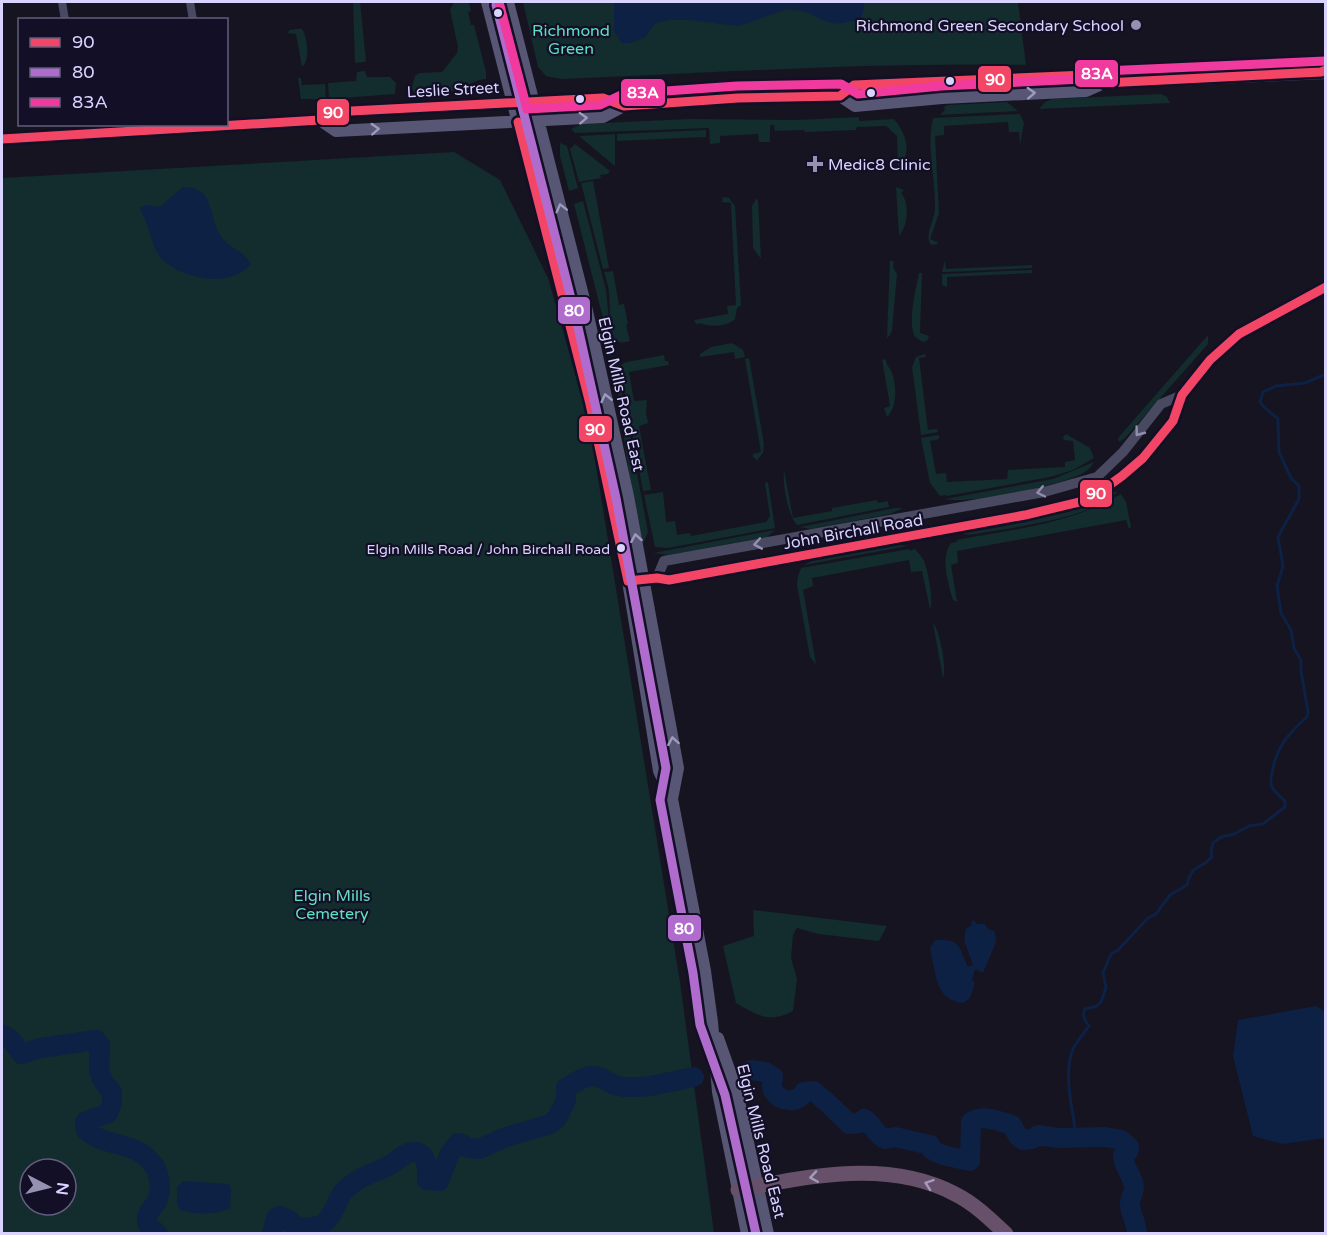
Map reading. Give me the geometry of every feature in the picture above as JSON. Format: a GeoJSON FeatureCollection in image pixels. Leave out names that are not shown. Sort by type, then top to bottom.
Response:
{"type":"FeatureCollection","features":[{"type":"Feature","properties":{"kind":"highway"},"geometry":{"type":"LineString","coordinates":[[738,1190],[830,1175],[871,1173],[898,1176],[927,1182],[956,1194],[981,1210],[1006,1233]]}},
{"type":"Feature","properties":{"kind":"main road","name":"Elgin Mills Road East"},"geometry":{"type":"LineString","coordinates":[[487,2],[590,404],[628,581],[659,771],[672,799],[705,971],[712,1022],[717,1092],[747,1233]]}},
{"type":"Feature","properties":{"kind":"main road","name":"Elgin Mills Road East"},"geometry":{"type":"LineString","coordinates":[[508,2],[590,323],[628,496],[678,768],[672,799]]}},
{"type":"Feature","properties":{"kind":"main road","name":"Leslie Street"},"geometry":{"type":"LineString","coordinates":[[840,96],[854,85],[1086,75],[1104,82],[1324,72]]}},
{"type":"Feature","properties":{"kind":"main road","name":"Leslie Street"},"geometry":{"type":"LineString","coordinates":[[320,120],[336,131],[539,122],[603,117],[624,106],[738,98],[840,96],[855,106],[942,98],[1086,91],[1104,82]]}},
{"type":"Feature","properties":{"kind":"main road","name":"Leslie Street"},"geometry":{"type":"LineString","coordinates":[[228,125],[320,120],[332,112],[513,102],[603,98],[624,106]]}},
{"type":"Feature","properties":{"kind":"main road","name":"Leslie Street"},"geometry":{"type":"LineString","coordinates":[[2,139],[220,126]]}},
{"type":"Feature","properties":{"kind":"main road","name":"Elgin Mills Road East"},"geometry":{"type":"LineString","coordinates":[[712,1022],[737,1092],[768,1233]]}},
{"type":"Feature","properties":{"kind":"street"},"geometry":{"type":"LineString","coordinates":[[62,2],[65,18]]}},
{"type":"Feature","properties":{"kind":"street"},"geometry":{"type":"LineString","coordinates":[[190,2],[193,18]]}},
{"type":"Feature","properties":{"kind":"street","name":"John Birchall Road"},"geometry":{"type":"LineString","coordinates":[[628,581],[669,579],[739,567],[1025,515],[1079,502],[1111,485],[1143,458],[1173,421],[1182,395],[1210,360],[1239,334],[1325,287]]}},
{"type":"Feature","properties":{"kind":"street","name":"John Birchall Road"},"geometry":{"type":"LineString","coordinates":[[657,578],[664,561],[1044,492],[1097,477],[1123,452],[1161,404],[1182,395]]}},
{"type":"Feature","properties":{"kind":"green space"},"geometry":{"type":"Polygon","coordinates":[[[353,2],[360,2],[366,61],[355,63],[353,2]]]}},
{"type":"Feature","properties":{"kind":"green space"},"geometry":{"type":"Polygon","coordinates":[[[454,2],[469,3],[471,11],[468,12],[471,25],[474,25],[486,79],[451,92],[414,93],[412,87],[415,76],[419,73],[442,72],[457,53],[458,47],[450,10],[454,2]]]}},
{"type":"Feature","properties":{"kind":"green space","name":"Richmond Green"},"geometry":{"type":"Polygon","coordinates":[[[523,2],[1018,2],[1026,65],[852,67],[561,79],[546,76],[538,67],[523,2]]]}},
{"type":"Feature","properties":{"kind":"green space"},"geometry":{"type":"Polygon","coordinates":[[[302,29],[307,43],[307,55],[302,67],[296,34],[287,33],[290,30],[302,29]]]}},
{"type":"Feature","properties":{"kind":"green space"},"geometry":{"type":"Polygon","coordinates":[[[365,71],[367,77],[390,77],[396,83],[395,94],[329,99],[328,83],[356,81],[357,72],[365,71]]]}},
{"type":"Feature","properties":{"kind":"green space"},"geometry":{"type":"Polygon","coordinates":[[[298,78],[301,78],[302,85],[325,84],[326,99],[301,99],[298,78]]]}},
{"type":"Feature","properties":{"kind":"green space"},"geometry":{"type":"Polygon","coordinates":[[[1161,94],[1167,97],[1170,103],[1039,109],[1045,102],[1052,99],[1161,94]]]}},
{"type":"Feature","properties":{"kind":"green space"},"geometry":{"type":"Polygon","coordinates":[[[1007,102],[1018,111],[940,115],[945,110],[944,107],[948,105],[1007,102]]]}},
{"type":"Feature","properties":{"kind":"green space"},"geometry":{"type":"Polygon","coordinates":[[[1020,114],[1024,123],[1020,145],[1019,132],[1009,132],[1008,122],[944,126],[944,135],[935,136],[939,213],[930,239],[938,244],[931,245],[929,241],[929,233],[935,209],[930,140],[933,118],[1020,114]]]}},
{"type":"Feature","properties":{"kind":"green space"},"geometry":{"type":"Polygon","coordinates":[[[859,117],[859,121],[894,119],[902,130],[906,143],[905,156],[898,167],[897,136],[886,126],[805,132],[804,130],[775,131],[774,125],[770,125],[770,142],[759,142],[758,134],[720,136],[720,143],[710,144],[709,128],[575,133],[571,129],[582,124],[689,119],[798,120],[859,117]]]}},
{"type":"Feature","properties":{"kind":"green space"},"geometry":{"type":"Polygon","coordinates":[[[706,130],[706,137],[617,141],[617,134],[706,130]]]}},
{"type":"Feature","properties":{"kind":"green space"},"geometry":{"type":"Polygon","coordinates":[[[615,134],[615,166],[580,137],[581,136],[615,134]]]}},
{"type":"Feature","properties":{"kind":"green space"},"geometry":{"type":"Polygon","coordinates":[[[560,143],[567,146],[578,188],[569,191],[560,156],[560,143]]]}},
{"type":"Feature","properties":{"kind":"green space"},"geometry":{"type":"Polygon","coordinates":[[[575,144],[610,171],[608,174],[600,175],[601,178],[579,182],[570,149],[575,144]]]}},
{"type":"Feature","properties":{"kind":"green space","name":"Elgin Mills Cemetery"},"geometry":{"type":"Polygon","coordinates":[[[454,152],[500,180],[548,278],[589,423],[680,982],[714,1233],[2,1234],[2,178],[454,152]]]}},
{"type":"Feature","properties":{"kind":"green space"},"geometry":{"type":"Polygon","coordinates":[[[593,181],[609,268],[603,269],[581,183],[593,181]]]}},
{"type":"Feature","properties":{"kind":"green space"},"geometry":{"type":"Polygon","coordinates":[[[896,187],[904,190],[901,193],[907,208],[904,226],[899,236],[896,187]]]}},
{"type":"Feature","properties":{"kind":"green space"},"geometry":{"type":"Polygon","coordinates":[[[723,197],[729,198],[735,206],[741,305],[737,308],[735,319],[727,324],[713,326],[699,323],[697,325],[694,320],[728,314],[727,306],[736,305],[731,203],[722,202],[723,197]]]}},
{"type":"Feature","properties":{"kind":"green space"},"geometry":{"type":"Polygon","coordinates":[[[756,199],[758,200],[761,259],[753,248],[752,206],[756,199]]]}},
{"type":"Feature","properties":{"kind":"green space"},"geometry":{"type":"Polygon","coordinates":[[[583,201],[606,290],[611,340],[607,334],[574,204],[583,201]]]}},
{"type":"Feature","properties":{"kind":"green space"},"geometry":{"type":"Polygon","coordinates":[[[890,260],[894,262],[893,267],[897,274],[892,330],[887,338],[890,260]]]}},
{"type":"Feature","properties":{"kind":"green space"},"geometry":{"type":"Polygon","coordinates":[[[945,260],[946,269],[1032,265],[1032,268],[942,272],[945,260]]]}},
{"type":"Feature","properties":{"kind":"green space"},"geometry":{"type":"Polygon","coordinates":[[[1032,270],[1032,273],[947,277],[947,287],[942,285],[942,274],[1032,270]]]}},
{"type":"Feature","properties":{"kind":"green space"},"geometry":{"type":"Polygon","coordinates":[[[613,271],[619,305],[624,304],[630,341],[616,340],[611,324],[609,292],[604,272],[613,271]]]}},
{"type":"Feature","properties":{"kind":"green space"},"geometry":{"type":"Polygon","coordinates":[[[919,273],[922,273],[920,333],[929,336],[927,341],[923,342],[915,337],[912,323],[919,273]]]}},
{"type":"Feature","properties":{"kind":"green space"},"geometry":{"type":"Polygon","coordinates":[[[1208,335],[1208,344],[1119,442],[1118,438],[1208,335]]]}},
{"type":"Feature","properties":{"kind":"green space"},"geometry":{"type":"Polygon","coordinates":[[[732,343],[743,350],[745,357],[735,359],[734,352],[700,357],[700,354],[711,347],[732,343]]]}},
{"type":"Feature","properties":{"kind":"green space"},"geometry":{"type":"Polygon","coordinates":[[[925,354],[926,357],[919,358],[928,430],[937,429],[938,432],[921,435],[912,367],[916,357],[925,354]]]}},
{"type":"Feature","properties":{"kind":"green space"},"geometry":{"type":"Polygon","coordinates":[[[664,355],[669,365],[629,372],[634,401],[647,400],[648,423],[639,426],[651,490],[643,491],[620,368],[627,362],[664,355]]]}},
{"type":"Feature","properties":{"kind":"green space"},"geometry":{"type":"Polygon","coordinates":[[[749,358],[764,444],[763,453],[757,460],[753,454],[761,452],[745,359],[749,358]]]}},
{"type":"Feature","properties":{"kind":"green space"},"geometry":{"type":"Polygon","coordinates":[[[882,359],[886,360],[895,384],[893,408],[887,417],[884,408],[890,406],[882,359]]]}},
{"type":"Feature","properties":{"kind":"green space"},"geometry":{"type":"Polygon","coordinates":[[[617,367],[648,532],[643,544],[633,501],[615,374],[617,367]]]}},
{"type":"Feature","properties":{"kind":"green space"},"geometry":{"type":"Polygon","coordinates":[[[1066,434],[1090,448],[1094,458],[1073,470],[1050,477],[947,496],[940,496],[930,483],[921,438],[939,435],[939,439],[930,441],[936,474],[946,473],[947,482],[1007,479],[1008,470],[1065,467],[1065,462],[1075,460],[1073,441],[1064,440],[1063,437],[1066,434]]]}},
{"type":"Feature","properties":{"kind":"green space"},"geometry":{"type":"Polygon","coordinates":[[[1094,462],[1085,472],[1038,488],[994,497],[945,499],[1053,479],[1094,462]]]}},
{"type":"Feature","properties":{"kind":"green space"},"geometry":{"type":"Polygon","coordinates":[[[784,470],[793,518],[877,500],[878,503],[888,501],[889,507],[797,525],[794,521],[791,514],[786,499],[784,470]]]}},
{"type":"Feature","properties":{"kind":"green space"},"geometry":{"type":"Polygon","coordinates":[[[768,482],[775,528],[668,548],[655,547],[644,495],[663,492],[666,522],[675,521],[677,535],[690,533],[691,536],[766,522],[770,516],[765,483],[768,482]]]}},
{"type":"Feature","properties":{"kind":"green space"},"geometry":{"type":"Polygon","coordinates":[[[1111,492],[1117,492],[1090,509],[1048,521],[969,535],[960,533],[1068,512],[1111,492]]]}},
{"type":"Feature","properties":{"kind":"green space"},"geometry":{"type":"Polygon","coordinates":[[[1121,494],[1126,502],[1131,527],[1129,529],[1126,520],[957,551],[958,563],[951,565],[957,602],[953,600],[945,563],[951,543],[1062,519],[1121,494]]]}},
{"type":"Feature","properties":{"kind":"green space"},"geometry":{"type":"Polygon","coordinates":[[[903,508],[890,514],[811,529],[800,527],[903,508]]]}},
{"type":"Feature","properties":{"kind":"green space"},"geometry":{"type":"Polygon","coordinates":[[[775,530],[767,537],[669,555],[653,553],[775,530]]]}},
{"type":"Feature","properties":{"kind":"green space"},"geometry":{"type":"Polygon","coordinates":[[[893,544],[908,546],[804,565],[817,558],[893,544]]]}},
{"type":"Feature","properties":{"kind":"green space"},"geometry":{"type":"Polygon","coordinates":[[[909,549],[910,551],[915,549],[926,565],[931,593],[930,609],[922,571],[911,572],[909,560],[812,578],[813,586],[803,590],[816,664],[810,657],[797,585],[801,568],[909,549]]]}},
{"type":"Feature","properties":{"kind":"green space"},"geometry":{"type":"Polygon","coordinates":[[[933,623],[942,650],[943,678],[933,623]]]}},
{"type":"Feature","properties":{"kind":"green space"},"geometry":{"type":"Polygon","coordinates":[[[753,910],[887,926],[879,941],[818,934],[797,928],[793,935],[791,958],[797,979],[793,1011],[785,1015],[770,1017],[757,1014],[736,1003],[723,946],[754,936],[753,910]]]}},
{"type":"Feature","properties":{"kind":"water"},"geometry":{"type":"Polygon","coordinates":[[[614,2],[864,2],[863,13],[859,20],[837,24],[822,20],[807,12],[787,9],[739,26],[689,20],[655,23],[645,37],[631,43],[622,43],[614,31],[614,2]]]}},
{"type":"Feature","properties":{"kind":"water"},"geometry":{"type":"Polygon","coordinates":[[[183,187],[194,188],[206,198],[223,239],[251,264],[242,272],[221,279],[197,277],[174,268],[158,254],[140,207],[146,205],[160,207],[183,187]]]}},
{"type":"Feature","properties":{"kind":"water"},"geometry":{"type":"Polygon","coordinates":[[[975,920],[976,924],[985,924],[987,928],[995,932],[996,942],[983,973],[975,969],[972,980],[975,983],[970,998],[963,1003],[946,997],[941,991],[935,975],[930,948],[935,940],[954,942],[958,945],[968,967],[973,965],[964,940],[966,928],[975,920]]]}},
{"type":"Feature","properties":{"kind":"water"},"geometry":{"type":"Polygon","coordinates":[[[1316,1006],[1325,1012],[1325,1138],[1282,1144],[1253,1136],[1233,1056],[1238,1020],[1316,1006]]]}},
{"type":"Feature","properties":{"kind":"water"},"geometry":{"type":"Polygon","coordinates":[[[685,1074],[694,1077],[694,1081],[689,1085],[644,1086],[671,1077],[685,1074]]]}},
{"type":"Feature","properties":{"kind":"water"},"geometry":{"type":"Polygon","coordinates":[[[183,1181],[228,1184],[231,1188],[230,1208],[205,1213],[179,1209],[177,1187],[183,1181]]]}},
{"type":"Feature","properties":{"kind":"waterway"},"geometry":{"type":"LineString","coordinates":[[1073,1136],[1075,1129],[1068,1079],[1070,1059],[1073,1049],[1089,1026],[1083,1016],[1085,1009],[1097,1006],[1101,1002],[1106,987],[1103,973],[1111,954],[1118,950],[1148,918],[1156,914],[1170,895],[1187,885],[1194,869],[1212,857],[1213,843],[1221,837],[1234,834],[1249,826],[1263,824],[1285,807],[1285,801],[1271,785],[1273,768],[1281,746],[1307,717],[1308,712],[1301,660],[1294,648],[1291,630],[1281,613],[1277,586],[1283,566],[1278,537],[1299,499],[1299,486],[1291,478],[1279,452],[1278,419],[1260,402],[1263,392],[1276,386],[1305,383],[1326,374]]}},
{"type":"Feature","properties":{"kind":"waterway"},"geometry":{"type":"LineString","coordinates":[[2,1034],[11,1040],[22,1054],[40,1048],[96,1040],[100,1045],[100,1075],[112,1092],[112,1103],[108,1113],[85,1122],[86,1130],[103,1140],[142,1154],[157,1171],[160,1189],[158,1199],[148,1214],[147,1220],[158,1234]]}},
{"type":"Feature","properties":{"kind":"waterway"},"geometry":{"type":"LineString","coordinates":[[751,1070],[765,1072],[773,1077],[773,1090],[781,1098],[794,1100],[802,1096],[804,1092],[814,1091],[849,1124],[859,1123],[864,1119],[885,1139],[895,1137],[930,1145],[931,1149],[940,1154],[970,1161],[971,1122],[981,1119],[991,1119],[1012,1125],[1023,1140],[1032,1139],[1038,1135],[1058,1138],[1106,1137],[1121,1140],[1129,1147],[1128,1152],[1123,1156],[1133,1183],[1130,1206],[1137,1234]]}},
{"type":"Feature","properties":{"kind":"waterway"},"geometry":{"type":"LineString","coordinates":[[272,1234],[276,1218],[280,1216],[288,1219],[298,1228],[321,1225],[329,1218],[341,1195],[349,1186],[409,1153],[416,1152],[423,1156],[426,1163],[427,1180],[439,1181],[449,1155],[458,1143],[479,1149],[506,1137],[550,1124],[557,1118],[566,1100],[566,1088],[584,1078],[595,1076],[618,1086],[637,1087],[694,1077]]}},
{"type":"Feature","properties":{"kind":"transit line","name":"83A"},"geometry":{"type":"LineString","coordinates":[[499,2],[527,109],[600,105],[623,94],[737,86],[841,84],[858,94],[941,86],[1083,79],[1103,71],[1325,61]]}},
{"type":"Feature","properties":{"kind":"transit line","name":"80"},"geometry":{"type":"LineString","coordinates":[[496,5],[575,314],[616,498],[666,768],[660,800],[693,973],[700,1025],[725,1095],[756,1234]]}},
{"type":"Feature","properties":{"kind":"transit line","name":"90"},"geometry":{"type":"LineString","coordinates":[[228,125],[320,120],[332,112],[603,98],[624,106],[738,98],[840,96],[854,85],[1086,75],[1104,83],[1326,70]]}},
{"type":"Feature","properties":{"kind":"transit line","name":"90"},"geometry":{"type":"LineString","coordinates":[[518,122],[590,404],[628,581],[657,578],[669,580],[1025,515],[1079,502],[1101,491],[1143,458],[1173,421],[1182,395],[1210,360],[1239,334],[1326,287]]}},
{"type":"Feature","properties":{"kind":"transit line","name":"90"},"geometry":{"type":"LineString","coordinates":[[2,139],[220,126]]}},
{"type":"Feature","properties":{"kind":"place","name":"Richmond Green Secondary School"},"geometry":{"type":"Point","coordinates":[1136,25]}},
{"type":"Feature","properties":{"kind":"place","name":"Medic8 Clinic"},"geometry":{"type":"Point","coordinates":[815,164]}},
{"type":"Feature","properties":{"kind":"place","name":"Elgin Mills Road / John Birchall Road"},"geometry":{"type":"Point","coordinates":[621,548]}}]}
